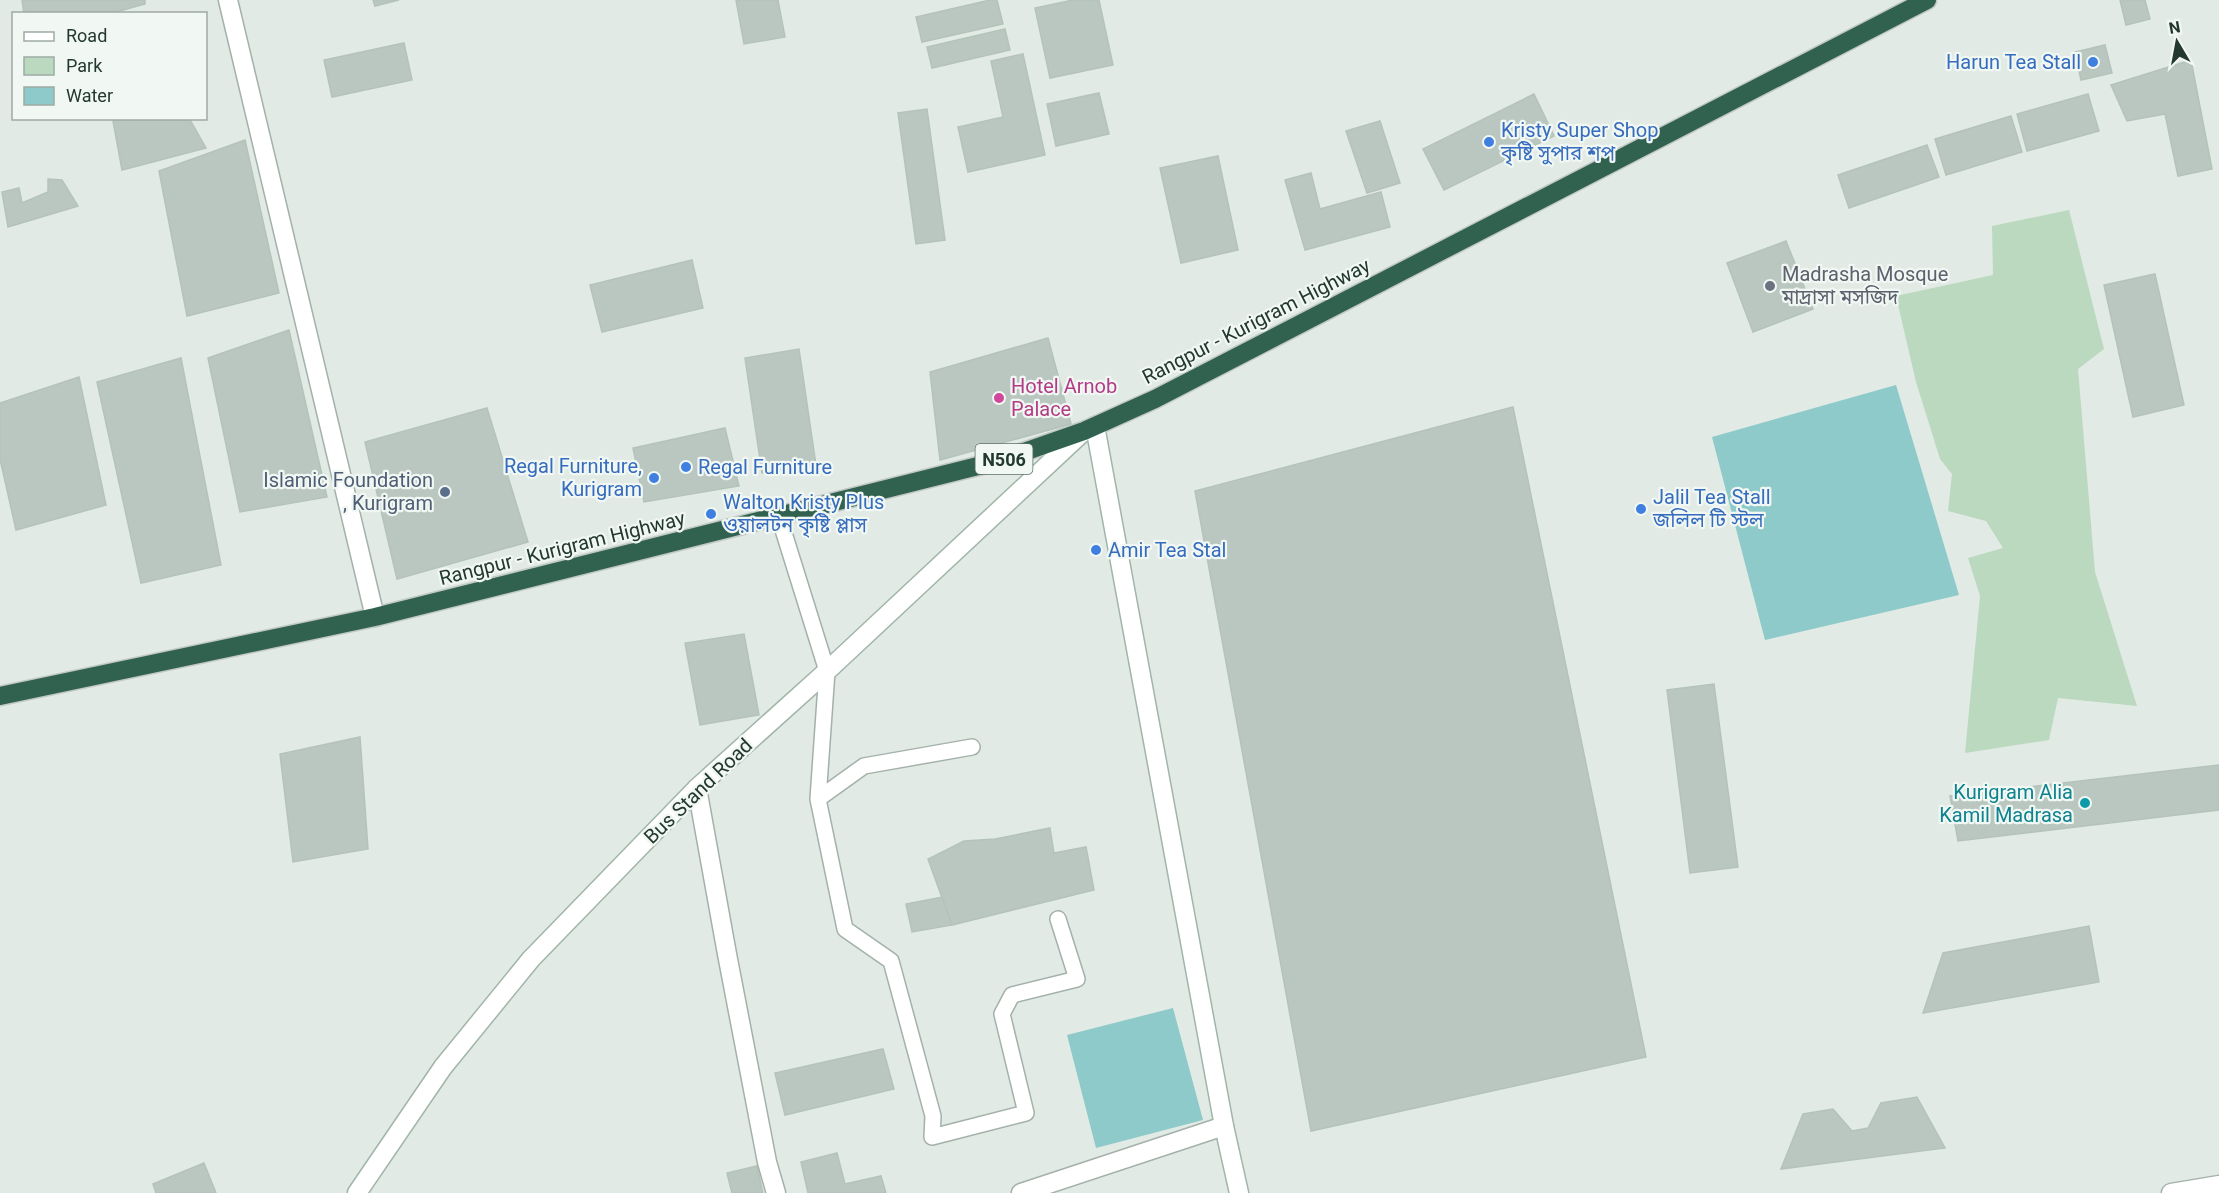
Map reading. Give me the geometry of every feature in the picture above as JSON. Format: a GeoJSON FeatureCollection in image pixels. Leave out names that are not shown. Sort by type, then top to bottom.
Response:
{"type":"FeatureCollection","features":[{"type":"Feature","properties":{"kind":"highway","name":"Rangpur - Kurigram Highway"},"geometry":{"type":"LineString","coordinates":[[0,696],[375,617],[998,461],[1089,428],[1155,399],[1927,0]]}},
{"type":"Feature","properties":{"kind":"street"},"geometry":{"type":"LineString","coordinates":[[228,0],[375,617]]}},
{"type":"Feature","properties":{"kind":"street"},"geometry":{"type":"LineString","coordinates":[[1089,428],[1224,1126],[1239,1193]]}},
{"type":"Feature","properties":{"kind":"street","name":"Bus Stand Road"},"geometry":{"type":"LineString","coordinates":[[357,1193],[443,1067],[531,959],[697,788],[1089,428]]}},
{"type":"Feature","properties":{"kind":"street"},"geometry":{"type":"LineString","coordinates":[[697,788],[767,1162],[776,1193]]}},
{"type":"Feature","properties":{"kind":"street"},"geometry":{"type":"LineString","coordinates":[[1021,1193],[1224,1126]]}},
{"type":"Feature","properties":{"kind":"street"},"geometry":{"type":"LineString","coordinates":[[2171,1193],[2219,1185]]}},
{"type":"Feature","properties":{"kind":"lane"},"geometry":{"type":"LineString","coordinates":[[779,517],[827,671],[818,799],[845,929],[891,961],[933,1116],[932,1137],[1026,1113],[1002,1014],[1012,995],[1077,979],[1058,919]]}},
{"type":"Feature","properties":{"kind":"lane"},"geometry":{"type":"LineString","coordinates":[[818,799],[864,766],[972,747]]}},
{"type":"Feature","properties":{"kind":"green space"},"geometry":{"type":"Polygon","coordinates":[[[2069,210],[2104,349],[2078,369],[2095,572],[2137,706],[2058,698],[2049,740],[1965,753],[1980,596],[1968,558],[2003,548],[1986,521],[1948,511],[1952,474],[1940,459],[1916,382],[1896,296],[1993,275],[1992,226],[2069,210]]]}},
{"type":"Feature","properties":{"kind":"water"},"geometry":{"type":"Polygon","coordinates":[[[1896,385],[1959,595],[1765,640],[1712,437],[1896,385]]]}},
{"type":"Feature","properties":{"kind":"water"},"geometry":{"type":"Polygon","coordinates":[[[1173,1008],[1203,1120],[1096,1148],[1067,1035],[1173,1008]]]}},
{"type":"Feature","properties":{"kind":"building"},"geometry":{"type":"Polygon","coordinates":[[[22,0],[145,0],[145,4],[116,12],[24,12],[22,0]]]}},
{"type":"Feature","properties":{"kind":"building"},"geometry":{"type":"Polygon","coordinates":[[[373,0],[399,0],[375,6],[373,0]]]}},
{"type":"Feature","properties":{"kind":"building"},"geometry":{"type":"Polygon","coordinates":[[[736,0],[778,0],[785,37],[744,44],[736,0]]]}},
{"type":"Feature","properties":{"kind":"building"},"geometry":{"type":"Polygon","coordinates":[[[997,0],[1003,24],[922,42],[916,17],[997,0]]]}},
{"type":"Feature","properties":{"kind":"building"},"geometry":{"type":"Polygon","coordinates":[[[1073,0],[1099,0],[1113,65],[1050,78],[1035,8],[1073,0]]]}},
{"type":"Feature","properties":{"kind":"building"},"geometry":{"type":"Polygon","coordinates":[[[2120,0],[2145,0],[2150,19],[2126,25],[2120,0]]]}},
{"type":"Feature","properties":{"kind":"building"},"geometry":{"type":"Polygon","coordinates":[[[1005,29],[1010,50],[932,68],[927,47],[1005,29]]]}},
{"type":"Feature","properties":{"kind":"building"},"geometry":{"type":"Polygon","coordinates":[[[404,43],[412,80],[332,97],[324,60],[404,43]]]}},
{"type":"Feature","properties":{"kind":"building","name":"Harun Tea Stall"},"geometry":{"type":"Polygon","coordinates":[[[2105,45],[2112,73],[2081,80],[2075,52],[2105,45]]]}},
{"type":"Feature","properties":{"kind":"building"},"geometry":{"type":"Polygon","coordinates":[[[1023,54],[1045,155],[968,172],[958,127],[1003,117],[991,61],[1023,54]]]}},
{"type":"Feature","properties":{"kind":"building"},"geometry":{"type":"Polygon","coordinates":[[[2191,60],[2212,169],[2178,176],[2165,114],[2127,121],[2111,85],[2191,60]]]}},
{"type":"Feature","properties":{"kind":"building"},"geometry":{"type":"Polygon","coordinates":[[[1099,93],[1109,134],[1056,146],[1047,104],[1099,93]]]}},
{"type":"Feature","properties":{"kind":"building","name":"Kristy Super Shop কৃষ্টি সুপার শপ"},"geometry":{"type":"Polygon","coordinates":[[[1534,94],[1554,136],[1444,190],[1423,149],[1534,94]]]}},
{"type":"Feature","properties":{"kind":"building"},"geometry":{"type":"Polygon","coordinates":[[[2088,94],[2099,131],[2027,151],[2017,114],[2088,94]]]}},
{"type":"Feature","properties":{"kind":"building"},"geometry":{"type":"Polygon","coordinates":[[[927,109],[945,240],[916,244],[898,113],[927,109]]]}},
{"type":"Feature","properties":{"kind":"building"},"geometry":{"type":"Polygon","coordinates":[[[2011,116],[2022,152],[1946,175],[1935,139],[2011,116]]]}},
{"type":"Feature","properties":{"kind":"building"},"geometry":{"type":"Polygon","coordinates":[[[190,120],[206,148],[122,170],[113,121],[190,120]]]}},
{"type":"Feature","properties":{"kind":"building"},"geometry":{"type":"Polygon","coordinates":[[[1380,121],[1400,183],[1367,193],[1346,131],[1380,121]]]}},
{"type":"Feature","properties":{"kind":"building"},"geometry":{"type":"Polygon","coordinates":[[[245,140],[279,293],[187,316],[159,171],[245,140]]]}},
{"type":"Feature","properties":{"kind":"building"},"geometry":{"type":"Polygon","coordinates":[[[1927,145],[1939,177],[1849,208],[1838,175],[1927,145]]]}},
{"type":"Feature","properties":{"kind":"building"},"geometry":{"type":"Polygon","coordinates":[[[1218,156],[1238,250],[1181,263],[1160,168],[1218,156]]]}},
{"type":"Feature","properties":{"kind":"building"},"geometry":{"type":"Polygon","coordinates":[[[1311,173],[1320,209],[1381,192],[1390,227],[1305,250],[1285,180],[1311,173]]]}},
{"type":"Feature","properties":{"kind":"building"},"geometry":{"type":"Polygon","coordinates":[[[48,179],[62,180],[78,206],[8,227],[2,192],[19,188],[22,203],[48,192],[48,179]]]}},
{"type":"Feature","properties":{"kind":"building","name":"Madrasha Mosque মাদ্রাসা মসজিদ"},"geometry":{"type":"Polygon","coordinates":[[[1786,241],[1813,309],[1753,332],[1727,263],[1786,241]]]}},
{"type":"Feature","properties":{"kind":"building"},"geometry":{"type":"Polygon","coordinates":[[[692,260],[703,308],[602,332],[590,285],[692,260]]]}},
{"type":"Feature","properties":{"kind":"building"},"geometry":{"type":"Polygon","coordinates":[[[2155,274],[2184,405],[2133,417],[2104,285],[2155,274]]]}},
{"type":"Feature","properties":{"kind":"building"},"geometry":{"type":"Polygon","coordinates":[[[289,330],[327,497],[240,512],[208,358],[289,330]]]}},
{"type":"Feature","properties":{"kind":"building","name":"Hotel Arnob Palace"},"geometry":{"type":"Polygon","coordinates":[[[1048,338],[1071,424],[940,460],[930,372],[1048,338]]]}},
{"type":"Feature","properties":{"kind":"building"},"geometry":{"type":"Polygon","coordinates":[[[799,349],[816,465],[762,473],[745,358],[799,349]]]}},
{"type":"Feature","properties":{"kind":"building"},"geometry":{"type":"Polygon","coordinates":[[[181,358],[221,565],[141,583],[97,382],[181,358]]]}},
{"type":"Feature","properties":{"kind":"building"},"geometry":{"type":"Polygon","coordinates":[[[79,377],[106,505],[16,530],[0,459],[0,403],[79,377]]]}},
{"type":"Feature","properties":{"kind":"building"},"geometry":{"type":"Polygon","coordinates":[[[1513,407],[1646,1057],[1311,1131],[1195,491],[1513,407]]]}},
{"type":"Feature","properties":{"kind":"building","name":"Islamic Foundation , Kurigram"},"geometry":{"type":"Polygon","coordinates":[[[487,408],[528,542],[397,579],[365,442],[487,408]]]}},
{"type":"Feature","properties":{"kind":"building","name":"Regal Furniture"},"geometry":{"type":"Polygon","coordinates":[[[725,428],[739,486],[644,502],[633,448],[725,428]]]}},
{"type":"Feature","properties":{"kind":"building"},"geometry":{"type":"Polygon","coordinates":[[[744,634],[759,715],[700,725],[685,643],[744,634]]]}},
{"type":"Feature","properties":{"kind":"building"},"geometry":{"type":"Polygon","coordinates":[[[1714,684],[1738,867],[1690,873],[1667,690],[1714,684]]]}},
{"type":"Feature","properties":{"kind":"building"},"geometry":{"type":"Polygon","coordinates":[[[360,737],[368,849],[293,862],[280,754],[360,737]]]}},
{"type":"Feature","properties":{"kind":"building","name":"Kurigram Alia Kamil Madrasa"},"geometry":{"type":"Polygon","coordinates":[[[2219,765],[2219,810],[1958,841],[1950,796],[2219,765]]]}},
{"type":"Feature","properties":{"kind":"building"},"geometry":{"type":"Polygon","coordinates":[[[1050,828],[1054,853],[1086,847],[1094,890],[952,925],[928,859],[964,841],[995,839],[1050,828]]]}},
{"type":"Feature","properties":{"kind":"building"},"geometry":{"type":"Polygon","coordinates":[[[942,897],[952,925],[912,932],[906,904],[942,897]]]}},
{"type":"Feature","properties":{"kind":"building"},"geometry":{"type":"Polygon","coordinates":[[[2089,926],[2099,982],[1923,1013],[1943,953],[2089,926]]]}},
{"type":"Feature","properties":{"kind":"building"},"geometry":{"type":"Polygon","coordinates":[[[883,1049],[894,1089],[785,1115],[775,1073],[883,1049]]]}},
{"type":"Feature","properties":{"kind":"building"},"geometry":{"type":"Polygon","coordinates":[[[1917,1097],[1945,1148],[1781,1169],[1803,1114],[1833,1109],[1852,1131],[1868,1128],[1881,1103],[1917,1097]]]}},
{"type":"Feature","properties":{"kind":"building"},"geometry":{"type":"Polygon","coordinates":[[[837,1153],[845,1184],[881,1176],[886,1193],[808,1193],[801,1162],[837,1153]]]}},
{"type":"Feature","properties":{"kind":"building"},"geometry":{"type":"Polygon","coordinates":[[[204,1163],[216,1193],[156,1193],[153,1184],[204,1163]]]}},
{"type":"Feature","properties":{"kind":"building"},"geometry":{"type":"Polygon","coordinates":[[[757,1166],[763,1193],[732,1193],[727,1173],[757,1166]]]}},
{"type":"Feature","properties":{"kind":"place","name":"Harun Tea Stall"},"geometry":{"type":"Point","coordinates":[2093,62]}},
{"type":"Feature","properties":{"kind":"place","name":"Kristy Super Shop কৃষ্টি সুপার শপ"},"geometry":{"type":"Point","coordinates":[1489,142]}},
{"type":"Feature","properties":{"kind":"place","name":"Madrasha Mosque মাদ্রাসা মসজিদ"},"geometry":{"type":"Point","coordinates":[1770,286]}},
{"type":"Feature","properties":{"kind":"place","name":"Hotel Arnob Palace"},"geometry":{"type":"Point","coordinates":[999,398]}},
{"type":"Feature","properties":{"kind":"place","name":"Regal Furniture"},"geometry":{"type":"Point","coordinates":[686,467]}},
{"type":"Feature","properties":{"kind":"place","name":"Regal Furniture, Kurigram"},"geometry":{"type":"Point","coordinates":[654,478]}},
{"type":"Feature","properties":{"kind":"place","name":"Islamic Foundation , Kurigram"},"geometry":{"type":"Point","coordinates":[445,492]}},
{"type":"Feature","properties":{"kind":"place","name":"Jalil Tea Stall জলিল টি স্টল"},"geometry":{"type":"Point","coordinates":[1641,509]}},
{"type":"Feature","properties":{"kind":"place","name":"Walton Kristy Plus ওয়ালটন কৃষ্টি প্লাস"},"geometry":{"type":"Point","coordinates":[711,514]}},
{"type":"Feature","properties":{"kind":"place","name":"Amir Tea Stal"},"geometry":{"type":"Point","coordinates":[1096,550]}},
{"type":"Feature","properties":{"kind":"place","name":"Kurigram Alia Kamil Madrasa"},"geometry":{"type":"Point","coordinates":[2085,803]}}]}
